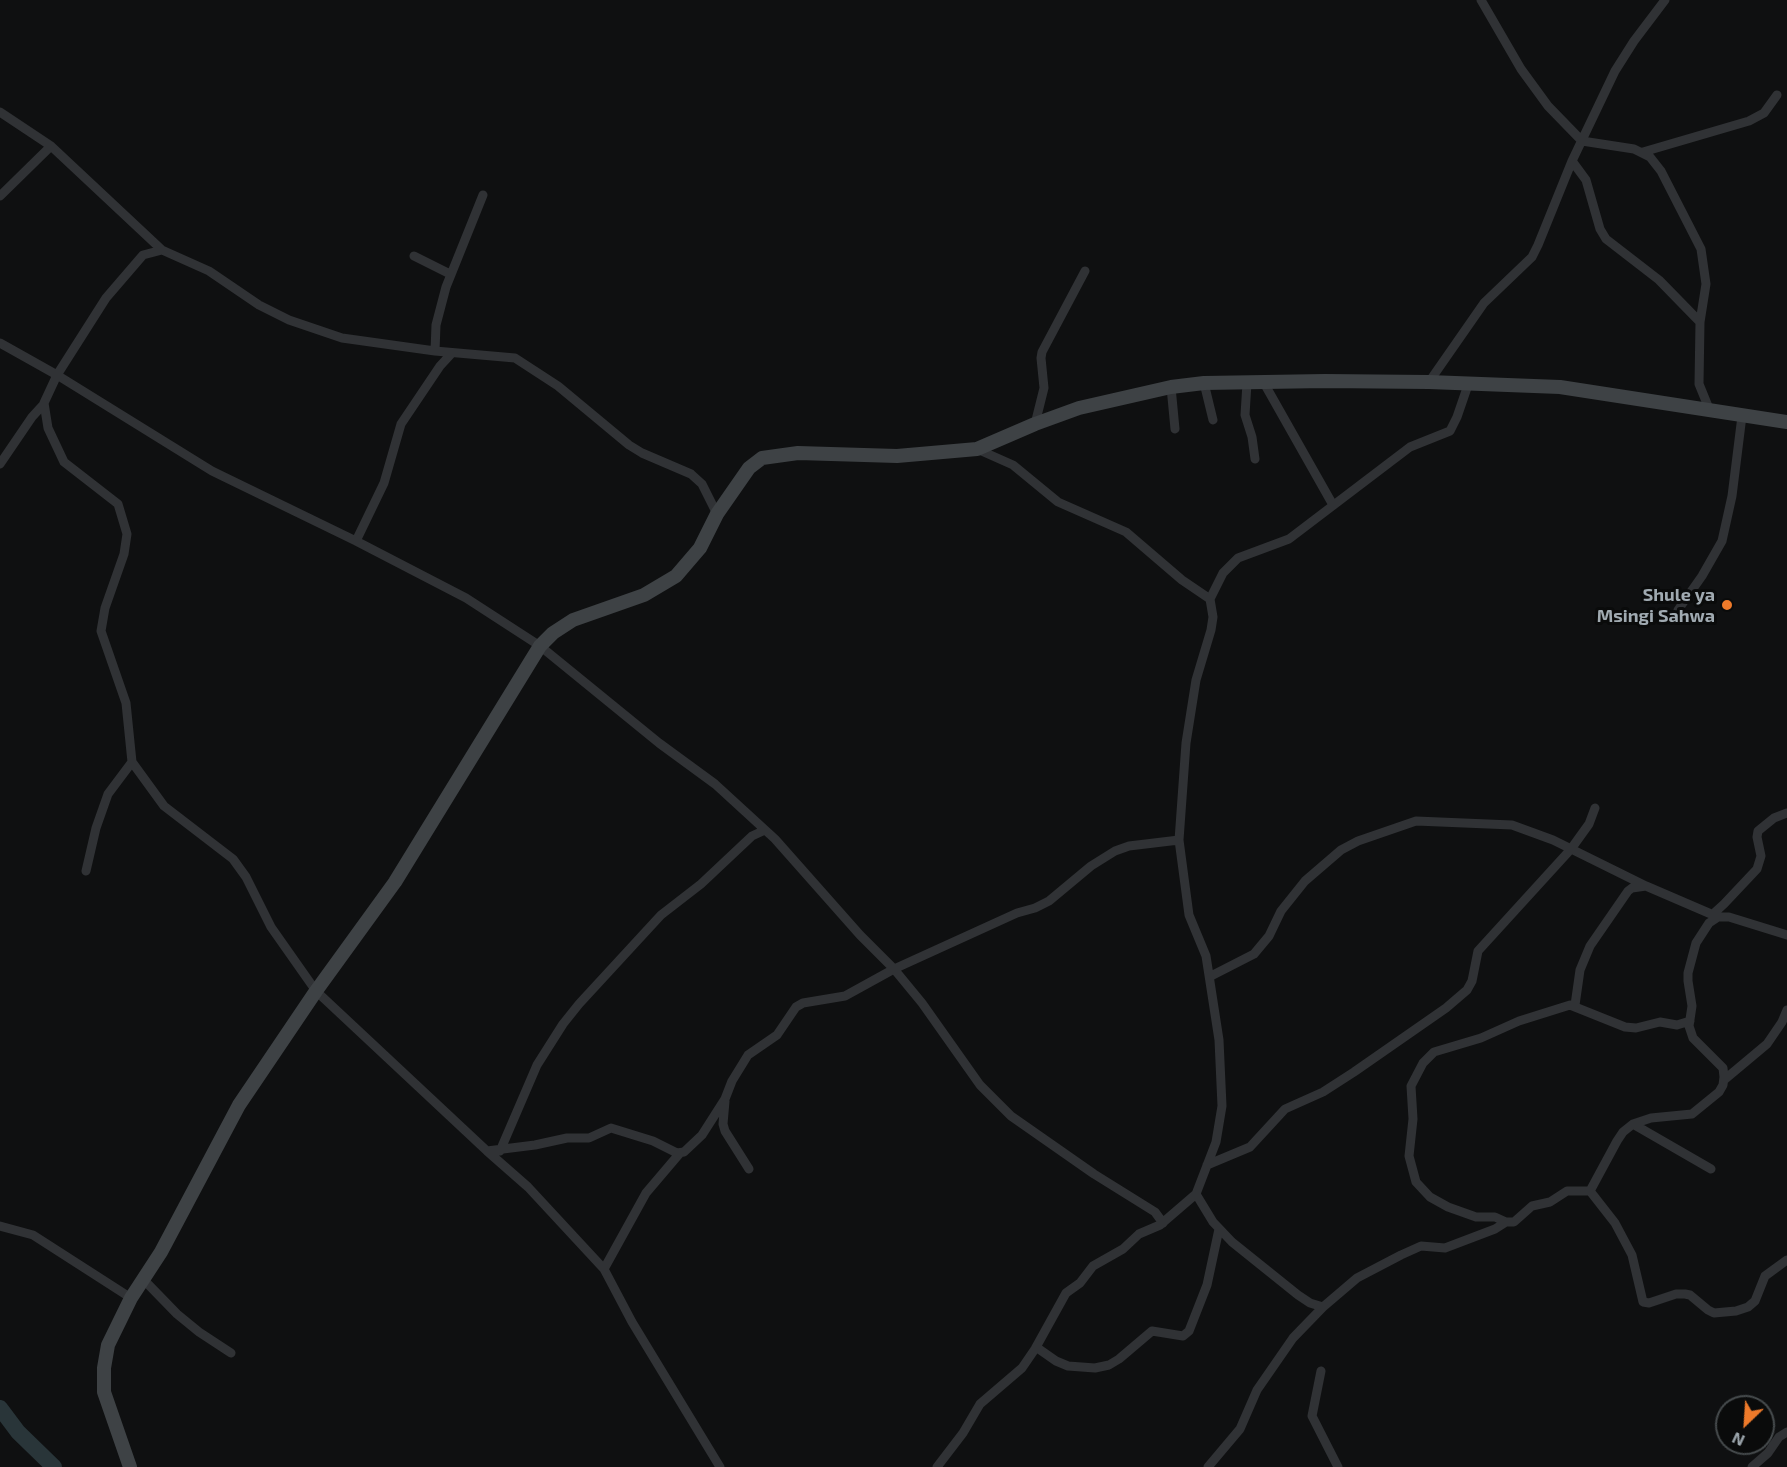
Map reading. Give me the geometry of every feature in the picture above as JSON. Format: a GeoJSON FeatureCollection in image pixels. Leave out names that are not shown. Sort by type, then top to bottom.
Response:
{"type":"FeatureCollection","features":[{"type":"Feature","properties":{"kind":"main road"},"geometry":{"type":"LineString","coordinates":[[130,1467],[106,1401],[104,1376],[108,1345],[131,1298],[161,1252],[238,1105],[316,991],[395,882],[540,646],[553,633],[573,620],[644,595],[676,576],[700,548],[717,514],[749,468],[762,458],[798,453],[897,456],[977,449],[1078,408],[1171,387],[1204,383],[1429,382],[1560,387],[1787,422]]}},
{"type":"Feature","properties":{"kind":"street"},"geometry":{"type":"LineString","coordinates":[[1481,0],[1521,69],[1548,106],[1582,141],[1634,149],[1643,152],[1657,164],[1701,249],[1706,284],[1700,322],[1699,384],[1710,411]]}},
{"type":"Feature","properties":{"kind":"street"},"geometry":{"type":"LineString","coordinates":[[1429,382],[1484,303],[1532,257],[1572,160],[1615,71],[1665,0]]}},
{"type":"Feature","properties":{"kind":"street"},"geometry":{"type":"LineString","coordinates":[[1643,152],[1749,121],[1764,112],[1777,95]]}},
{"type":"Feature","properties":{"kind":"street"},"geometry":{"type":"LineString","coordinates":[[0,112],[51,146],[162,250],[209,271],[271,311],[321,333],[364,343],[515,358],[558,386],[629,445],[691,474],[702,484],[717,514]]}},
{"type":"Feature","properties":{"kind":"street"},"geometry":{"type":"LineString","coordinates":[[0,196],[51,146]]}},
{"type":"Feature","properties":{"kind":"street"},"geometry":{"type":"LineString","coordinates":[[1572,160],[1586,180],[1599,229],[1606,239],[1659,280],[1700,322]]}},
{"type":"Feature","properties":{"kind":"street"},"geometry":{"type":"LineString","coordinates":[[435,351],[436,325],[450,274],[483,195]]}},
{"type":"Feature","properties":{"kind":"street"},"geometry":{"type":"LineString","coordinates":[[0,464],[32,417],[44,405],[57,375],[99,307],[137,260],[149,252],[162,250]]}},
{"type":"Feature","properties":{"kind":"street"},"geometry":{"type":"LineString","coordinates":[[414,256],[450,274]]}},
{"type":"Feature","properties":{"kind":"street"},"geometry":{"type":"LineString","coordinates":[[1035,424],[1044,388],[1042,352],[1085,271]]}},
{"type":"Feature","properties":{"kind":"street"},"geometry":{"type":"LineString","coordinates":[[0,343],[57,375],[212,471],[466,598],[540,646],[659,743],[715,784],[765,830],[894,969],[980,1085],[999,1105],[1011,1116],[1094,1174],[1155,1212],[1163,1223]]}},
{"type":"Feature","properties":{"kind":"street"},"geometry":{"type":"LineString","coordinates":[[356,541],[384,483],[401,424],[440,366],[452,353]]}},
{"type":"Feature","properties":{"kind":"street"},"geometry":{"type":"LineString","coordinates":[[1204,383],[1213,420]]}},
{"type":"Feature","properties":{"kind":"street"},"geometry":{"type":"LineString","coordinates":[[1246,383],[1245,415],[1252,437],[1255,459]]}},
{"type":"Feature","properties":{"kind":"street"},"geometry":{"type":"LineString","coordinates":[[1264,383],[1333,505]]}},
{"type":"Feature","properties":{"kind":"street"},"geometry":{"type":"LineString","coordinates":[[937,1467],[963,1433],[980,1404],[1019,1371],[1036,1347],[1064,1296],[1093,1266],[1123,1249],[1139,1234],[1163,1223],[1196,1194],[1216,1142],[1222,1106],[1219,1040],[1211,976],[1203,948],[1189,915],[1179,840],[1186,743],[1196,680],[1211,630],[1213,617],[1210,599],[1224,573],[1238,558],[1288,539],[1410,447],[1450,431],[1468,385]]}},
{"type":"Feature","properties":{"kind":"street"},"geometry":{"type":"LineString","coordinates":[[1171,387],[1175,429]]}},
{"type":"Feature","properties":{"kind":"street"},"geometry":{"type":"LineString","coordinates":[[44,405],[48,428],[64,462],[118,504],[127,534],[124,554],[105,609],[101,632],[126,703],[132,762],[164,806],[233,859],[246,877],[271,927],[316,991],[537,1196],[604,1269],[632,1322],[720,1467]]}},
{"type":"Feature","properties":{"kind":"street"},"geometry":{"type":"LineString","coordinates":[[1678,610],[1702,576],[1722,541],[1732,496],[1742,416]]}},
{"type":"Feature","properties":{"kind":"street"},"geometry":{"type":"LineString","coordinates":[[977,449],[1012,465],[1058,501],[1126,532],[1182,580],[1210,599]]}},
{"type":"Feature","properties":{"kind":"street"},"geometry":{"type":"LineString","coordinates":[[86,871],[96,828],[108,794],[132,762]]}},
{"type":"Feature","properties":{"kind":"street"},"geometry":{"type":"LineString","coordinates":[[1207,1165],[1250,1147],[1285,1109],[1323,1092],[1354,1072],[1446,1008],[1467,990],[1473,981],[1478,951],[1572,849],[1589,824],[1595,808]]}},
{"type":"Feature","properties":{"kind":"street"},"geometry":{"type":"LineString","coordinates":[[1590,1191],[1617,1141],[1633,1124],[1651,1118],[1692,1114],[1719,1092],[1724,1080],[1723,1068],[1693,1038],[1689,1026],[1692,1006],[1688,972],[1696,943],[1709,923],[1757,869],[1761,856],[1758,831],[1774,818],[1787,813]]}},
{"type":"Feature","properties":{"kind":"street"},"geometry":{"type":"LineString","coordinates":[[1211,976],[1254,954],[1269,936],[1277,917],[1305,880],[1341,850],[1403,824],[1430,820],[1512,825],[1572,849],[1715,916],[1746,922],[1787,935]]}},
{"type":"Feature","properties":{"kind":"street"},"geometry":{"type":"LineString","coordinates":[[500,1151],[537,1065],[563,1024],[579,1004],[661,915],[701,884],[752,836],[765,830]]}},
{"type":"Feature","properties":{"kind":"street"},"geometry":{"type":"LineString","coordinates":[[604,1269],[646,1193],[680,1153],[702,1135],[725,1099],[748,1055],[777,1035],[796,1006],[845,996],[894,969],[1017,913],[1035,908],[1049,901],[1090,866],[1115,851],[1129,846],[1179,840]]}},
{"type":"Feature","properties":{"kind":"street"},"geometry":{"type":"LineString","coordinates":[[1575,1005],[1581,970],[1590,946],[1628,891],[1632,888],[1647,886]]}},
{"type":"Feature","properties":{"kind":"street"},"geometry":{"type":"LineString","coordinates":[[1590,1191],[1568,1191],[1550,1202],[1532,1206],[1514,1222],[1506,1222],[1495,1217],[1476,1216],[1448,1207],[1430,1197],[1416,1182],[1409,1156],[1413,1119],[1411,1086],[1423,1063],[1434,1052],[1481,1038],[1519,1020],[1575,1005],[1603,1020],[1625,1027],[1636,1028],[1660,1022],[1677,1025],[1690,1020]]}},
{"type":"Feature","properties":{"kind":"street"},"geometry":{"type":"LineString","coordinates":[[1724,1080],[1767,1044],[1787,1010]]}},
{"type":"Feature","properties":{"kind":"street"},"geometry":{"type":"LineString","coordinates":[[725,1099],[723,1124],[725,1131],[749,1169]]}},
{"type":"Feature","properties":{"kind":"street"},"geometry":{"type":"LineString","coordinates":[[1633,1124],[1711,1169]]}},
{"type":"Feature","properties":{"kind":"street"},"geometry":{"type":"LineString","coordinates":[[487,1152],[556,1142],[567,1138],[589,1138],[611,1128],[653,1142],[676,1153],[684,1152]]}},
{"type":"Feature","properties":{"kind":"street"},"geometry":{"type":"LineString","coordinates":[[1590,1191],[1615,1223],[1632,1255],[1643,1302],[1649,1303],[1676,1294],[1685,1294],[1690,1295],[1714,1313],[1736,1311],[1748,1307],[1755,1301],[1765,1276],[1787,1260]]}},
{"type":"Feature","properties":{"kind":"street"},"geometry":{"type":"LineString","coordinates":[[1196,1194],[1219,1229],[1232,1242],[1298,1295],[1310,1303],[1323,1307]]}},
{"type":"Feature","properties":{"kind":"street"},"geometry":{"type":"LineString","coordinates":[[1208,1467],[1240,1429],[1257,1390],[1293,1338],[1323,1307],[1357,1278],[1421,1246],[1445,1248],[1496,1229],[1506,1222]]}},
{"type":"Feature","properties":{"kind":"street"},"geometry":{"type":"LineString","coordinates":[[0,1226],[33,1235],[131,1298]]}},
{"type":"Feature","properties":{"kind":"street"},"geometry":{"type":"LineString","coordinates":[[1036,1347],[1056,1361],[1068,1366],[1095,1368],[1109,1365],[1119,1359],[1152,1331],[1183,1336],[1190,1331],[1207,1286],[1219,1229]]}},
{"type":"Feature","properties":{"kind":"street"},"geometry":{"type":"LineString","coordinates":[[143,1279],[177,1314],[231,1353]]}},
{"type":"Feature","properties":{"kind":"street"},"geometry":{"type":"LineString","coordinates":[[1321,1371],[1312,1416],[1338,1467]]}},
{"type":"Feature","properties":{"kind":"street"},"geometry":{"type":"LineString","coordinates":[[1752,1467],[1768,1453],[1779,1437],[1787,1432]]}},
{"type":"Feature","properties":{"kind":"waterway"},"geometry":{"type":"LineString","coordinates":[[0,1408],[18,1432],[54,1467]]}},
{"type":"Feature","properties":{"kind":"place","name":"Shule ya Msingi Sahwa"},"geometry":{"type":"Point","coordinates":[1727,605]}}]}
